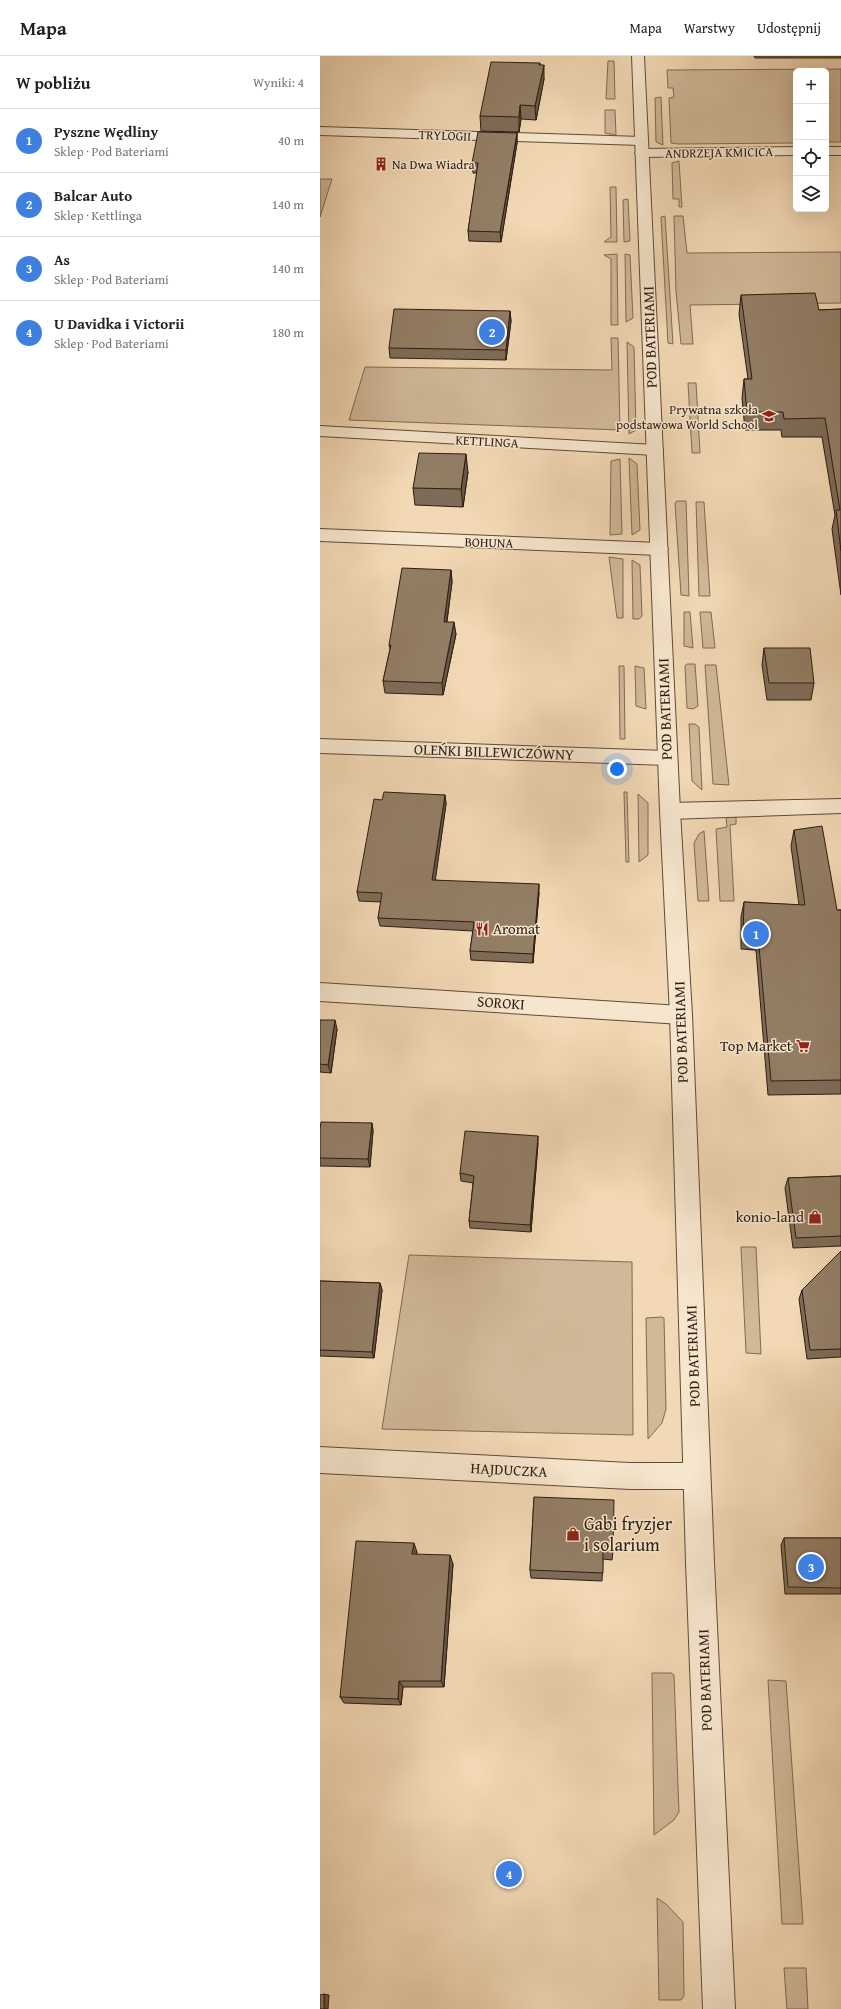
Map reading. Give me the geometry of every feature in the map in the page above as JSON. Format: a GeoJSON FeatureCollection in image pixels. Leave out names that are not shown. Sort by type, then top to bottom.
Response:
{"type":"FeatureCollection","features":[{"type":"Feature","properties":{"kind":"street","name":"POD BATERIAMI"},"geometry":{"type":"LineString","coordinates":[[638,56],[667,758],[681,1015],[697,1476],[719,2009]]}},
{"type":"Feature","properties":{"kind":"street","name":"TRYLOGII"},"geometry":{"type":"LineString","coordinates":[[320,131],[642,147]]}},
{"type":"Feature","properties":{"kind":"street","name":"ANDRZEJA KMICICA"},"geometry":{"type":"LineString","coordinates":[[642,147],[793,151]]}},
{"type":"Feature","properties":{"kind":"street"},"geometry":{"type":"LineString","coordinates":[[829,151],[841,151]]}},
{"type":"Feature","properties":{"kind":"street","name":"KETTLINGA"},"geometry":{"type":"LineString","coordinates":[[320,431],[655,450]]}},
{"type":"Feature","properties":{"kind":"street","name":"BOHUNA"},"geometry":{"type":"LineString","coordinates":[[320,535],[659,549]]}},
{"type":"Feature","properties":{"kind":"street","name":"OLEŃKI BILLEWICZÓWNY"},"geometry":{"type":"LineString","coordinates":[[320,746],[667,758]]}},
{"type":"Feature","properties":{"kind":"street"},"geometry":{"type":"LineString","coordinates":[[670,811],[841,806]]}},
{"type":"Feature","properties":{"kind":"street","name":"SOROKI"},"geometry":{"type":"LineString","coordinates":[[320,992],[681,1015]]}},
{"type":"Feature","properties":{"kind":"street","name":"HAJDUCZKA"},"geometry":{"type":"LineString","coordinates":[[320,1460],[630,1476],[697,1476]]}},
{"type":"Feature","properties":{"kind":"shaded area"},"geometry":{"type":"Polygon","coordinates":[[[608,61],[614,61],[615,99],[606,99],[608,61]]]}},
{"type":"Feature","properties":{"kind":"shaded area"},"geometry":{"type":"Polygon","coordinates":[[[793,69],[793,143],[671,143],[669,98],[674,97],[673,88],[668,88],[667,70],[793,69]]]}},
{"type":"Feature","properties":{"kind":"shaded area"},"geometry":{"type":"Polygon","coordinates":[[[829,69],[841,69],[841,142],[829,142],[829,69]]]}},
{"type":"Feature","properties":{"kind":"shaded area"},"geometry":{"type":"Polygon","coordinates":[[[661,97],[663,145],[656,142],[655,98],[661,97]]]}},
{"type":"Feature","properties":{"kind":"shaded area"},"geometry":{"type":"Polygon","coordinates":[[[605,110],[615,110],[616,135],[605,133],[605,110]]]}},
{"type":"Feature","properties":{"kind":"shaded area"},"geometry":{"type":"Polygon","coordinates":[[[679,161],[682,207],[679,207],[679,199],[673,199],[672,163],[679,161]]]}},
{"type":"Feature","properties":{"kind":"shaded area"},"geometry":{"type":"Polygon","coordinates":[[[320,179],[332,179],[320,217],[320,179]]]}},
{"type":"Feature","properties":{"kind":"shaded area"},"geometry":{"type":"Polygon","coordinates":[[[610,187],[616,187],[617,242],[604,242],[611,237],[610,187]]]}},
{"type":"Feature","properties":{"kind":"shaded area"},"geometry":{"type":"Polygon","coordinates":[[[628,199],[630,241],[624,242],[623,200],[628,199]]]}},
{"type":"Feature","properties":{"kind":"shaded area"},"geometry":{"type":"Polygon","coordinates":[[[665,216],[673,344],[668,343],[661,217],[665,216]]]}},
{"type":"Feature","properties":{"kind":"shaded area"},"geometry":{"type":"Polygon","coordinates":[[[674,216],[683,216],[687,253],[841,252],[841,303],[690,305],[693,344],[681,344],[676,291],[674,216]]]}},
{"type":"Feature","properties":{"kind":"shaded area"},"geometry":{"type":"Polygon","coordinates":[[[617,254],[618,325],[611,325],[611,259],[604,255],[617,254]]]}},
{"type":"Feature","properties":{"kind":"shaded area"},"geometry":{"type":"Polygon","coordinates":[[[625,254],[630,255],[633,318],[626,322],[625,254]]]}},
{"type":"Feature","properties":{"kind":"shaded area"},"geometry":{"type":"Polygon","coordinates":[[[611,338],[618,338],[620,430],[349,420],[365,367],[612,370],[611,338]]]}},
{"type":"Feature","properties":{"kind":"shaded area"},"geometry":{"type":"Polygon","coordinates":[[[627,342],[634,347],[636,430],[629,434],[627,342]]]}},
{"type":"Feature","properties":{"kind":"shaded area"},"geometry":{"type":"Polygon","coordinates":[[[688,383],[696,383],[700,453],[692,453],[688,383]]]}},
{"type":"Feature","properties":{"kind":"shaded area"},"geometry":{"type":"Polygon","coordinates":[[[629,458],[637,464],[640,530],[632,535],[629,458]]]}},
{"type":"Feature","properties":{"kind":"shaded area"},"geometry":{"type":"Polygon","coordinates":[[[620,459],[622,534],[610,535],[611,461],[620,459]]]}},
{"type":"Feature","properties":{"kind":"shaded area"},"geometry":{"type":"Polygon","coordinates":[[[677,501],[686,501],[689,596],[681,595],[675,503],[677,501]]]}},
{"type":"Feature","properties":{"kind":"shaded area"},"geometry":{"type":"Polygon","coordinates":[[[696,502],[704,502],[710,596],[699,596],[696,502]]]}},
{"type":"Feature","properties":{"kind":"shaded area"},"geometry":{"type":"Polygon","coordinates":[[[609,557],[623,559],[623,618],[617,618],[609,557]]]}},
{"type":"Feature","properties":{"kind":"shaded area"},"geometry":{"type":"Polygon","coordinates":[[[632,560],[640,565],[642,616],[639,619],[633,619],[632,560]]]}},
{"type":"Feature","properties":{"kind":"shaded area"},"geometry":{"type":"Polygon","coordinates":[[[684,612],[690,612],[693,648],[684,646],[684,612]]]}},
{"type":"Feature","properties":{"kind":"shaded area"},"geometry":{"type":"Polygon","coordinates":[[[700,612],[711,612],[715,648],[703,648],[700,612]]]}},
{"type":"Feature","properties":{"kind":"shaded area"},"geometry":{"type":"Polygon","coordinates":[[[687,664],[695,664],[698,706],[693,709],[687,708],[685,666],[687,664]]]}},
{"type":"Feature","properties":{"kind":"shaded area"},"geometry":{"type":"Polygon","coordinates":[[[705,665],[716,665],[729,785],[713,784],[705,665]]]}},
{"type":"Feature","properties":{"kind":"shaded area"},"geometry":{"type":"Polygon","coordinates":[[[619,666],[624,666],[625,739],[620,739],[619,666]]]}},
{"type":"Feature","properties":{"kind":"shaded area"},"geometry":{"type":"Polygon","coordinates":[[[635,666],[644,668],[646,709],[636,706],[635,666]]]}},
{"type":"Feature","properties":{"kind":"shaded area"},"geometry":{"type":"Polygon","coordinates":[[[689,724],[695,724],[699,727],[702,790],[692,781],[689,724]]]}},
{"type":"Feature","properties":{"kind":"shaded area"},"geometry":{"type":"Polygon","coordinates":[[[624,792],[627,792],[629,862],[626,862],[624,792]]]}},
{"type":"Feature","properties":{"kind":"shaded area"},"geometry":{"type":"Polygon","coordinates":[[[638,794],[648,803],[648,855],[639,862],[638,794]]]}},
{"type":"Feature","properties":{"kind":"shaded area"},"geometry":{"type":"Polygon","coordinates":[[[736,816],[736,824],[730,825],[734,901],[720,901],[716,829],[727,827],[726,817],[736,816]]]}},
{"type":"Feature","properties":{"kind":"shaded area"},"geometry":{"type":"Polygon","coordinates":[[[704,831],[709,901],[698,901],[694,843],[699,834],[704,831]]]}},
{"type":"Feature","properties":{"kind":"shaded area"},"geometry":{"type":"Polygon","coordinates":[[[741,1247],[756,1247],[761,1354],[746,1353],[741,1247]]]}},
{"type":"Feature","properties":{"kind":"shaded area"},"geometry":{"type":"Polygon","coordinates":[[[409,1255],[632,1262],[633,1435],[382,1429],[409,1255]]]}},
{"type":"Feature","properties":{"kind":"shaded area"},"geometry":{"type":"Polygon","coordinates":[[[646,1318],[664,1318],[666,1409],[662,1423],[648,1439],[646,1318]]]}},
{"type":"Feature","properties":{"kind":"shaded area"},"geometry":{"type":"Polygon","coordinates":[[[652,1673],[671,1673],[674,1675],[679,1812],[674,1820],[654,1835],[652,1673]]]}},
{"type":"Feature","properties":{"kind":"shaded area"},"geometry":{"type":"Polygon","coordinates":[[[768,1680],[786,1681],[803,1924],[782,1924],[768,1680]]]}},
{"type":"Feature","properties":{"kind":"shaded area"},"geometry":{"type":"Polygon","coordinates":[[[657,1898],[666,1904],[683,1922],[684,1996],[681,2000],[659,2000],[657,1898]]]}},
{"type":"Feature","properties":{"kind":"shaded area"},"geometry":{"type":"Polygon","coordinates":[[[784,1968],[806,1968],[808,2009],[787,2009],[784,1968]]]}},
{"type":"Feature","properties":{"kind":"building"},"geometry":{"type":"Polygon","coordinates":[[[491,62],[540,63],[539,65],[544,65],[535,106],[520,105],[519,117],[480,116],[491,62]]]}},
{"type":"Feature","properties":{"kind":"building"},"geometry":{"type":"Polygon","coordinates":[[[478,132],[517,133],[500,232],[468,231],[478,163],[472,163],[478,132]]]}},
{"type":"Feature","properties":{"kind":"building"},"geometry":{"type":"Polygon","coordinates":[[[815,293],[819,310],[841,309],[841,551],[836,510],[840,510],[825,418],[784,419],[783,412],[747,412],[744,379],[752,379],[741,295],[815,293]]]}},
{"type":"Feature","properties":{"kind":"building"},"geometry":{"type":"Polygon","coordinates":[[[394,309],[510,311],[506,350],[389,348],[394,309]]]}},
{"type":"Feature","properties":{"kind":"building"},"geometry":{"type":"Polygon","coordinates":[[[419,453],[466,454],[461,489],[413,488],[419,453]]]}},
{"type":"Feature","properties":{"kind":"building"},"geometry":{"type":"Polygon","coordinates":[[[402,568],[451,570],[444,622],[454,622],[442,683],[383,681],[391,645],[389,645],[402,568]]]}},
{"type":"Feature","properties":{"kind":"building"},"geometry":{"type":"Polygon","coordinates":[[[764,648],[810,648],[814,683],[769,683],[764,648]]]}},
{"type":"Feature","properties":{"kind":"building"},"geometry":{"type":"Polygon","coordinates":[[[384,792],[445,795],[432,880],[539,884],[533,954],[470,951],[474,922],[378,918],[382,893],[357,892],[374,799],[382,800],[384,792]]]}},
{"type":"Feature","properties":{"kind":"building"},"geometry":{"type":"Polygon","coordinates":[[[822,826],[837,910],[841,910],[841,1080],[771,1081],[758,935],[743,934],[744,902],[805,905],[794,830],[822,826]]]}},
{"type":"Feature","properties":{"kind":"building"},"geometry":{"type":"Polygon","coordinates":[[[320,1020],[335,1020],[328,1065],[320,1064],[320,1020]]]}},
{"type":"Feature","properties":{"kind":"building"},"geometry":{"type":"Polygon","coordinates":[[[321,1122],[372,1123],[368,1159],[320,1158],[321,1122]]]}},
{"type":"Feature","properties":{"kind":"building"},"geometry":{"type":"Polygon","coordinates":[[[465,1131],[538,1136],[530,1225],[469,1221],[474,1176],[460,1173],[465,1131]]]}},
{"type":"Feature","properties":{"kind":"building","name":"konio-land"},"geometry":{"type":"Polygon","coordinates":[[[841,1176],[841,1236],[796,1238],[788,1178],[841,1176]]]}},
{"type":"Feature","properties":{"kind":"building"},"geometry":{"type":"Polygon","coordinates":[[[841,1251],[841,1349],[810,1350],[802,1290],[841,1251]]]}},
{"type":"Feature","properties":{"kind":"building"},"geometry":{"type":"Polygon","coordinates":[[[320,1281],[380,1283],[372,1352],[320,1350],[320,1281]]]}},
{"type":"Feature","properties":{"kind":"building","name":"Gabi fryzjer i solarium"},"geometry":{"type":"Polygon","coordinates":[[[534,1497],[614,1500],[613,1551],[603,1550],[603,1573],[530,1570],[534,1497]]]}},
{"type":"Feature","properties":{"kind":"building"},"geometry":{"type":"Polygon","coordinates":[[[784,1538],[841,1538],[841,1588],[788,1587],[784,1538]]]}},
{"type":"Feature","properties":{"kind":"building"},"geometry":{"type":"Polygon","coordinates":[[[356,1541],[414,1543],[412,1554],[450,1555],[441,1681],[399,1681],[398,1699],[340,1697],[356,1541]]]}},
{"type":"Feature","properties":{"kind":"building"},"geometry":{"type":"Polygon","coordinates":[[[324,1994],[324,2009],[320,2009],[320,1995],[324,1994]]]}},
{"type":"Feature","properties":{"kind":"place","name":"Na Dwa Wiadra"},"geometry":{"type":"Point","coordinates":[381,164]}},
{"type":"Feature","properties":{"kind":"place","name":"Balcar Auto"},"geometry":{"type":"Point","coordinates":[492,332]}},
{"type":"Feature","properties":{"kind":"place","name":"Prywatna szkoła podstawowa World School"},"geometry":{"type":"Point","coordinates":[769,416]}},
{"type":"Feature","properties":{"kind":"place","name":"Aromat"},"geometry":{"type":"Point","coordinates":[482,929]}},
{"type":"Feature","properties":{"kind":"place","name":"Pyszne Wędliny"},"geometry":{"type":"Point","coordinates":[756,934]}},
{"type":"Feature","properties":{"kind":"place","name":"Top Market"},"geometry":{"type":"Point","coordinates":[803,1046]}},
{"type":"Feature","properties":{"kind":"place","name":"konio-land"},"geometry":{"type":"Point","coordinates":[815,1217]}},
{"type":"Feature","properties":{"kind":"place","name":"Gabi fryzjer i solarium"},"geometry":{"type":"Point","coordinates":[573,1534]}},
{"type":"Feature","properties":{"kind":"place","name":"As"},"geometry":{"type":"Point","coordinates":[811,1567]}},
{"type":"Feature","properties":{"kind":"place","name":"U Davidka i Victorii"},"geometry":{"type":"Point","coordinates":[509,1874]}}]}
